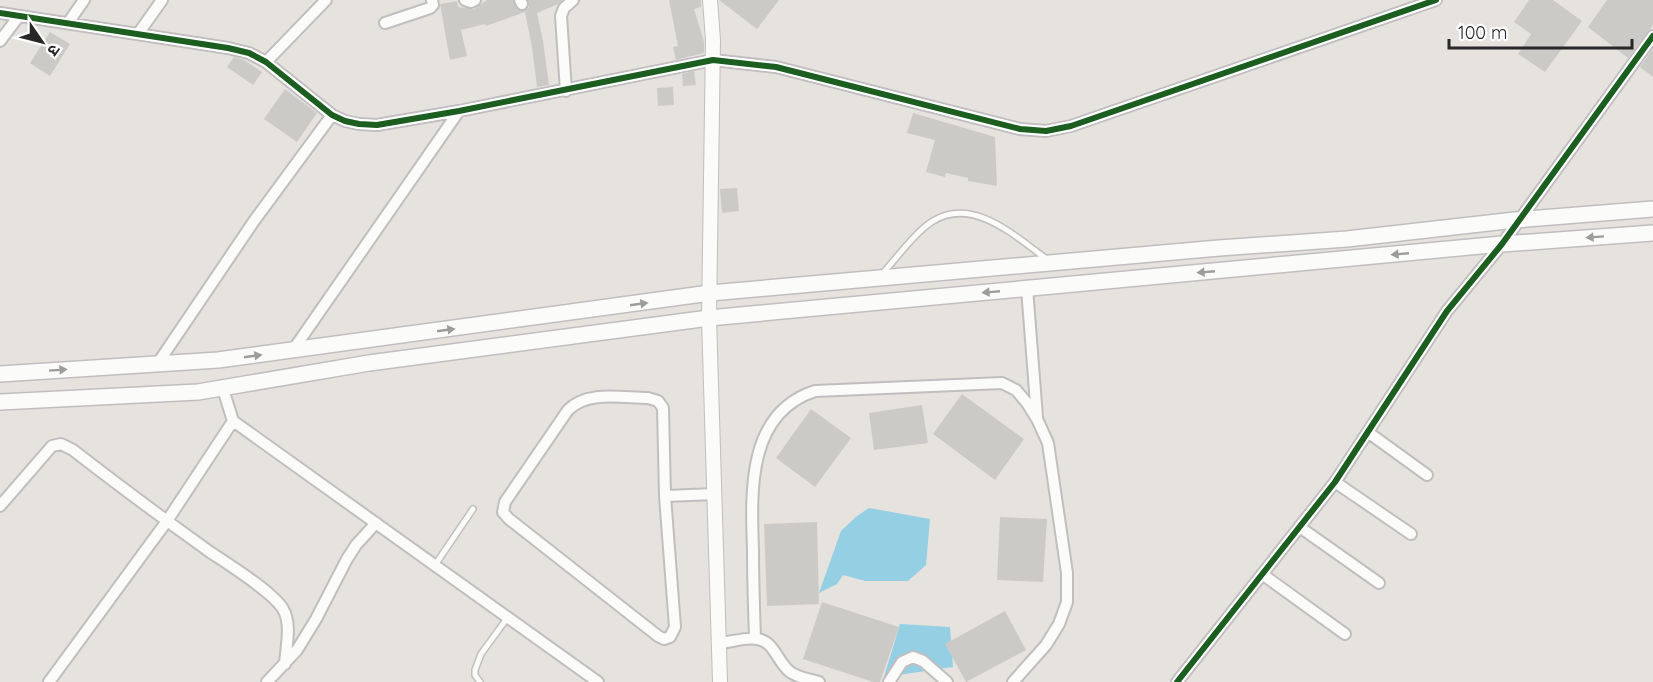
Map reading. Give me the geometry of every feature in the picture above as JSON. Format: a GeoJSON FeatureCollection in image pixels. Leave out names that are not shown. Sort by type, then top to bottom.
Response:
{"type":"FeatureCollection","features":[{"type":"Feature","properties":{"kind":"main road"},"geometry":{"type":"LineString","coordinates":[[0,374],[218,360],[710,293],[1052,262],[1347,239],[1518,220],[1653,209]]}},
{"type":"Feature","properties":{"kind":"main road"},"geometry":{"type":"LineString","coordinates":[[0,402],[198,392],[369,363],[709,318],[1502,244],[1653,233]]}},
{"type":"Feature","properties":{"kind":"street"},"geometry":{"type":"LineString","coordinates":[[68,23],[84,0]]}},
{"type":"Feature","properties":{"kind":"street"},"geometry":{"type":"LineString","coordinates":[[138,34],[162,0]]}},
{"type":"Feature","properties":{"kind":"street"},"geometry":{"type":"LineString","coordinates":[[266,62],[326,0]]}},
{"type":"Feature","properties":{"kind":"street"},"geometry":{"type":"LineString","coordinates":[[385,23],[430,8],[433,5],[432,0]]}},
{"type":"Feature","properties":{"kind":"street"},"geometry":{"type":"LineString","coordinates":[[465,0],[471,2],[475,0]]}},
{"type":"Feature","properties":{"kind":"street"},"geometry":{"type":"LineString","coordinates":[[566,91],[561,16],[564,8],[573,0]]}},
{"type":"Feature","properties":{"kind":"street"},"geometry":{"type":"LineString","coordinates":[[710,0],[713,60],[709,318],[720,682]]}},
{"type":"Feature","properties":{"kind":"street"},"geometry":{"type":"LineString","coordinates":[[0,13],[249,53],[266,62],[332,115],[345,121],[377,124],[459,111],[713,60],[776,67],[1020,129],[1046,131],[1071,126],[1421,3],[1436,0]]}},
{"type":"Feature","properties":{"kind":"street"},"geometry":{"type":"LineString","coordinates":[[0,41],[19,16]]}},
{"type":"Feature","properties":{"kind":"street"},"geometry":{"type":"LineString","coordinates":[[1177,682],[1301,528],[1335,482],[1447,311],[1502,244],[1653,36]]}},
{"type":"Feature","properties":{"kind":"street"},"geometry":{"type":"LineString","coordinates":[[293,350],[459,111]]}},
{"type":"Feature","properties":{"kind":"street"},"geometry":{"type":"LineString","coordinates":[[158,363],[254,221],[332,115]]}},
{"type":"Feature","properties":{"kind":"street"},"geometry":{"type":"LineString","coordinates":[[1028,288],[1037,419]]}},
{"type":"Feature","properties":{"kind":"street"},"geometry":{"type":"LineString","coordinates":[[755,638],[751,494],[760,447],[770,428],[787,405],[799,396],[815,391],[1002,383],[1016,390],[1037,419],[1047,443],[1067,573],[1067,602],[1059,624],[1046,645],[1013,682]]}},
{"type":"Feature","properties":{"kind":"street"},"geometry":{"type":"LineString","coordinates":[[223,389],[233,421],[598,682]]}},
{"type":"Feature","properties":{"kind":"street"},"geometry":{"type":"LineString","coordinates":[[587,398],[658,400],[663,408],[665,496],[675,627],[670,637],[664,639],[527,534],[503,512],[505,502],[568,410],[577,402],[587,398]]}},
{"type":"Feature","properties":{"kind":"street"},"geometry":{"type":"LineString","coordinates":[[49,682],[167,521],[233,421]]}},
{"type":"Feature","properties":{"kind":"street"},"geometry":{"type":"LineString","coordinates":[[1369,433],[1427,475]]}},
{"type":"Feature","properties":{"kind":"street"},"geometry":{"type":"LineString","coordinates":[[0,506],[52,446],[61,444],[73,450],[279,603],[284,610],[288,627],[285,664]]}},
{"type":"Feature","properties":{"kind":"street"},"geometry":{"type":"LineString","coordinates":[[1335,482],[1411,534]]}},
{"type":"Feature","properties":{"kind":"street"},"geometry":{"type":"LineString","coordinates":[[665,496],[715,494]]}},
{"type":"Feature","properties":{"kind":"street"},"geometry":{"type":"LineString","coordinates":[[267,682],[285,664],[308,634],[351,552],[376,523]]}},
{"type":"Feature","properties":{"kind":"street"},"geometry":{"type":"LineString","coordinates":[[1301,528],[1379,583]]}},
{"type":"Feature","properties":{"kind":"street"},"geometry":{"type":"LineString","coordinates":[[1263,574],[1345,634]]}},
{"type":"Feature","properties":{"kind":"street"},"geometry":{"type":"LineString","coordinates":[[720,643],[755,638],[764,641],[771,646],[791,674],[819,682]]}},
{"type":"Feature","properties":{"kind":"street"},"geometry":{"type":"LineString","coordinates":[[889,682],[902,662],[913,657],[923,661],[947,682]]}},
{"type":"Feature","properties":{"kind":"lane"},"geometry":{"type":"LineString","coordinates":[[879,278],[922,230],[934,220],[964,213],[979,216],[994,223],[1052,262]]}},
{"type":"Feature","properties":{"kind":"lane"},"geometry":{"type":"LineString","coordinates":[[435,565],[473,509]]}},
{"type":"Feature","properties":{"kind":"lane"},"geometry":{"type":"LineString","coordinates":[[480,682],[475,670],[477,661],[508,617]]}},
{"type":"Feature","properties":{"kind":"water"},"geometry":{"type":"Polygon","coordinates":[[[869,508],[930,519],[926,565],[908,581],[865,581],[843,575],[837,584],[819,593],[841,531],[869,508]]]}},
{"type":"Feature","properties":{"kind":"water"},"geometry":{"type":"Polygon","coordinates":[[[900,624],[950,627],[953,667],[884,677],[900,624]]]}},
{"type":"Feature","properties":{"kind":"building"},"geometry":{"type":"Polygon","coordinates":[[[487,0],[513,0],[516,8],[522,11],[529,8],[528,0],[562,0],[537,13],[549,85],[537,87],[525,12],[486,26],[485,24],[461,30],[467,56],[450,60],[440,4],[457,1],[458,7],[474,9],[487,0]]]}},
{"type":"Feature","properties":{"kind":"building"},"geometry":{"type":"Polygon","coordinates":[[[669,0],[701,0],[701,7],[694,9],[704,42],[704,53],[676,60],[673,47],[678,46],[669,0]]]}},
{"type":"Feature","properties":{"kind":"building"},"geometry":{"type":"Polygon","coordinates":[[[719,0],[779,0],[757,29],[719,0]]]}},
{"type":"Feature","properties":{"kind":"building"},"geometry":{"type":"Polygon","coordinates":[[[1529,0],[1553,0],[1582,21],[1545,72],[1518,54],[1531,34],[1514,22],[1529,0]]]}},
{"type":"Feature","properties":{"kind":"building"},"geometry":{"type":"Polygon","coordinates":[[[1607,0],[1653,0],[1653,25],[1628,58],[1588,27],[1607,0]]]}},
{"type":"Feature","properties":{"kind":"building"},"geometry":{"type":"Polygon","coordinates":[[[50,32],[70,44],[50,76],[30,63],[50,32]]]}},
{"type":"Feature","properties":{"kind":"building"},"geometry":{"type":"Polygon","coordinates":[[[1653,49],[1653,77],[1640,67],[1653,49]]]}},
{"type":"Feature","properties":{"kind":"building"},"geometry":{"type":"Polygon","coordinates":[[[234,57],[244,60],[262,72],[253,85],[227,67],[234,57]]]}},
{"type":"Feature","properties":{"kind":"building"},"geometry":{"type":"Polygon","coordinates":[[[694,71],[696,85],[683,86],[682,74],[694,71]]]}},
{"type":"Feature","properties":{"kind":"building"},"geometry":{"type":"Polygon","coordinates":[[[673,87],[674,105],[658,106],[657,88],[673,87]]]}},
{"type":"Feature","properties":{"kind":"building"},"geometry":{"type":"Polygon","coordinates":[[[285,89],[317,113],[297,142],[264,119],[285,89]]]}},
{"type":"Feature","properties":{"kind":"building"},"geometry":{"type":"Polygon","coordinates":[[[913,113],[995,137],[997,186],[968,181],[968,178],[946,173],[945,177],[926,172],[935,140],[907,133],[913,113]]]}},
{"type":"Feature","properties":{"kind":"building"},"geometry":{"type":"Polygon","coordinates":[[[737,188],[739,211],[722,213],[720,189],[737,188]]]}},
{"type":"Feature","properties":{"kind":"building"},"geometry":{"type":"Polygon","coordinates":[[[962,394],[1024,439],[995,480],[933,434],[962,394]]]}},
{"type":"Feature","properties":{"kind":"building"},"geometry":{"type":"Polygon","coordinates":[[[922,405],[928,443],[874,450],[869,413],[922,405]]]}},
{"type":"Feature","properties":{"kind":"building"},"geometry":{"type":"Polygon","coordinates":[[[811,409],[851,438],[815,487],[776,458],[811,409]]]}},
{"type":"Feature","properties":{"kind":"building"},"geometry":{"type":"Polygon","coordinates":[[[1000,517],[1047,519],[1043,582],[997,580],[1000,517]]]}},
{"type":"Feature","properties":{"kind":"building"},"geometry":{"type":"Polygon","coordinates":[[[817,522],[819,604],[767,606],[764,524],[817,522]]]}},
{"type":"Feature","properties":{"kind":"building"},"geometry":{"type":"Polygon","coordinates":[[[822,602],[899,627],[880,682],[873,682],[803,659],[822,602]]]}},
{"type":"Feature","properties":{"kind":"building"},"geometry":{"type":"Polygon","coordinates":[[[1005,611],[1026,650],[966,682],[945,644],[1005,611]]]}},
{"type":"Feature","properties":{"kind":"cycle path"},"geometry":{"type":"LineString","coordinates":[[0,13],[249,53],[266,62],[332,115],[359,124],[377,125],[459,111],[713,60],[776,67],[1020,129],[1046,131],[1071,126],[1436,0]]}},
{"type":"Feature","properties":{"kind":"cycle path"},"geometry":{"type":"LineString","coordinates":[[1177,682],[1335,482],[1447,311],[1502,244],[1653,36]]}}]}
